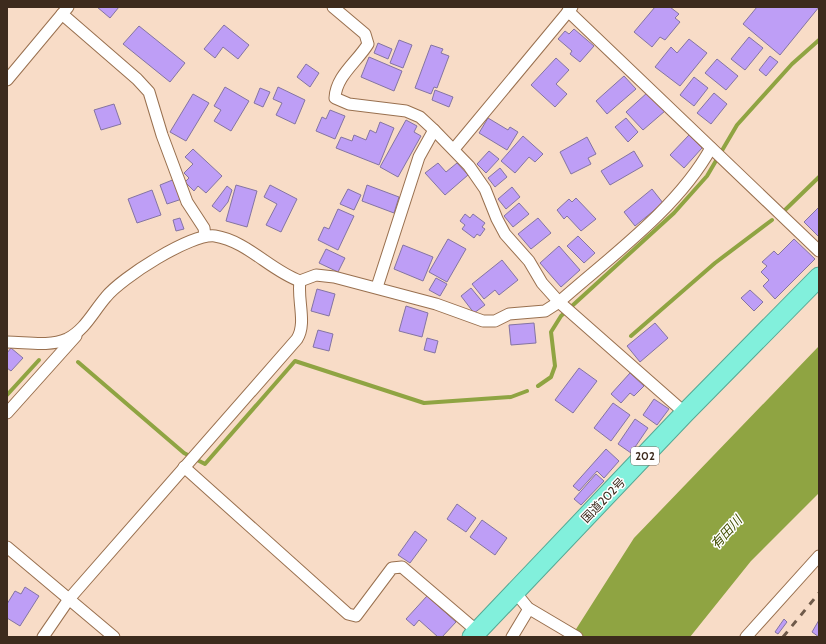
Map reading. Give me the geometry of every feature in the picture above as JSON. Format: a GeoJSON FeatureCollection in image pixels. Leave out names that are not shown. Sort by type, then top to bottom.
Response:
{"type":"FeatureCollection","features":[{"type":"Feature","properties":{"kind":"highway","name":"国道202号"},"geometry":{"type":"LineString","coordinates":[[474,634],[685,413],[819,277]]}},
{"type":"Feature","properties":{"kind":"street"},"geometry":{"type":"LineString","coordinates":[[333,7],[365,34],[368,44],[362,55],[339,81],[335,98],[349,104],[406,111],[420,117],[454,149],[469,166],[485,189],[497,219],[506,234],[529,261],[542,283],[565,307],[685,413]]}},
{"type":"Feature","properties":{"kind":"street"},"geometry":{"type":"LineString","coordinates":[[454,149],[570,9],[711,148],[819,251]]}},
{"type":"Feature","properties":{"kind":"street"},"geometry":{"type":"LineString","coordinates":[[7,80],[65,11],[137,78],[149,92],[162,135],[187,202],[204,228],[205,236]]}},
{"type":"Feature","properties":{"kind":"street"},"geometry":{"type":"LineString","coordinates":[[377,287],[419,157],[434,130]]}},
{"type":"Feature","properties":{"kind":"street"},"geometry":{"type":"LineString","coordinates":[[300,281],[316,275],[334,276],[436,304],[483,321],[495,321],[509,314],[546,311],[565,307],[664,210],[698,171],[711,148]]}},
{"type":"Feature","properties":{"kind":"street"},"geometry":{"type":"LineString","coordinates":[[7,413],[82,328],[106,296],[134,272],[184,245],[205,236],[216,236],[242,246],[300,281]]}},
{"type":"Feature","properties":{"kind":"street"},"geometry":{"type":"LineString","coordinates":[[43,637],[69,599],[297,339],[301,332],[300,281]]}},
{"type":"Feature","properties":{"kind":"street"},"geometry":{"type":"LineString","coordinates":[[7,342],[48,343],[66,339],[82,328]]}},
{"type":"Feature","properties":{"kind":"street"},"geometry":{"type":"LineString","coordinates":[[189,461],[348,614],[356,616],[392,568],[402,567],[474,634]]}},
{"type":"Feature","properties":{"kind":"street"},"geometry":{"type":"LineString","coordinates":[[7,547],[114,637]]}},
{"type":"Feature","properties":{"kind":"street"},"geometry":{"type":"LineString","coordinates":[[746,637],[819,556]]}},
{"type":"Feature","properties":{"kind":"street"},"geometry":{"type":"LineString","coordinates":[[514,592],[528,608],[577,637]]}},
{"type":"Feature","properties":{"kind":"street"},"geometry":{"type":"LineString","coordinates":[[512,637],[528,608]]}},
{"type":"Feature","properties":{"kind":"water","name":"有田川"},"geometry":{"type":"Polygon","coordinates":[[[819,346],[819,493],[751,561],[690,637],[571,637],[634,538],[819,346]]]}},
{"type":"Feature","properties":{"kind":"building"},"geometry":{"type":"Polygon","coordinates":[[[97,7],[119,7],[110,18],[97,7]]]}},
{"type":"Feature","properties":{"kind":"building"},"geometry":{"type":"Polygon","coordinates":[[[655,7],[670,7],[679,14],[675,18],[680,22],[665,40],[660,37],[652,47],[634,32],[655,7]]]}},
{"type":"Feature","properties":{"kind":"building"},"geometry":{"type":"Polygon","coordinates":[[[757,7],[819,7],[780,55],[743,24],[757,7]]]}},
{"type":"Feature","properties":{"kind":"building"},"geometry":{"type":"Polygon","coordinates":[[[224,25],[249,45],[238,59],[223,47],[215,58],[204,49],[224,25]]]}},
{"type":"Feature","properties":{"kind":"building"},"geometry":{"type":"Polygon","coordinates":[[[139,26],[185,63],[170,82],[123,44],[139,26]]]}},
{"type":"Feature","properties":{"kind":"building"},"geometry":{"type":"Polygon","coordinates":[[[574,29],[594,46],[580,62],[570,54],[572,51],[558,39],[565,31],[569,34],[574,29]]]}},
{"type":"Feature","properties":{"kind":"building"},"geometry":{"type":"Polygon","coordinates":[[[749,37],[763,48],[745,70],[731,59],[749,37]]]}},
{"type":"Feature","properties":{"kind":"building"},"geometry":{"type":"Polygon","coordinates":[[[689,39],[707,53],[680,86],[655,67],[671,47],[677,53],[689,39]]]}},
{"type":"Feature","properties":{"kind":"building"},"geometry":{"type":"Polygon","coordinates":[[[399,40],[412,45],[403,68],[390,63],[399,40]]]}},
{"type":"Feature","properties":{"kind":"building"},"geometry":{"type":"Polygon","coordinates":[[[378,43],[392,49],[388,59],[374,53],[378,43]]]}},
{"type":"Feature","properties":{"kind":"building"},"geometry":{"type":"Polygon","coordinates":[[[431,45],[443,49],[441,53],[449,56],[437,88],[434,87],[431,94],[415,88],[431,45]]]}},
{"type":"Feature","properties":{"kind":"building"},"geometry":{"type":"Polygon","coordinates":[[[770,56],[778,62],[766,76],[759,70],[770,56]]]}},
{"type":"Feature","properties":{"kind":"building"},"geometry":{"type":"Polygon","coordinates":[[[369,57],[402,71],[394,91],[361,77],[369,57]]]}},
{"type":"Feature","properties":{"kind":"building"},"geometry":{"type":"Polygon","coordinates":[[[556,58],[569,70],[556,84],[567,94],[555,107],[531,85],[556,58]]]}},
{"type":"Feature","properties":{"kind":"building"},"geometry":{"type":"Polygon","coordinates":[[[717,59],[738,76],[726,90],[705,73],[717,59]]]}},
{"type":"Feature","properties":{"kind":"building"},"geometry":{"type":"Polygon","coordinates":[[[306,64],[319,73],[310,87],[297,77],[306,64]]]}},
{"type":"Feature","properties":{"kind":"building"},"geometry":{"type":"Polygon","coordinates":[[[624,76],[636,89],[607,114],[596,101],[624,76]]]}},
{"type":"Feature","properties":{"kind":"building"},"geometry":{"type":"Polygon","coordinates":[[[694,77],[708,88],[694,106],[680,95],[694,77]]]}},
{"type":"Feature","properties":{"kind":"building"},"geometry":{"type":"Polygon","coordinates":[[[225,87],[249,101],[231,131],[214,121],[221,110],[214,106],[225,87]]]}},
{"type":"Feature","properties":{"kind":"building"},"geometry":{"type":"Polygon","coordinates":[[[278,87],[305,100],[295,124],[276,115],[282,103],[273,99],[278,87]]]}},
{"type":"Feature","properties":{"kind":"building"},"geometry":{"type":"Polygon","coordinates":[[[260,88],[270,92],[263,107],[254,103],[260,88]]]}},
{"type":"Feature","properties":{"kind":"building"},"geometry":{"type":"Polygon","coordinates":[[[435,90],[453,97],[449,107],[432,100],[435,90]]]}},
{"type":"Feature","properties":{"kind":"building"},"geometry":{"type":"Polygon","coordinates":[[[648,92],[665,111],[643,130],[626,112],[648,92]]]}},
{"type":"Feature","properties":{"kind":"building"},"geometry":{"type":"Polygon","coordinates":[[[714,93],[727,104],[711,124],[697,113],[714,93]]]}},
{"type":"Feature","properties":{"kind":"building"},"geometry":{"type":"Polygon","coordinates":[[[193,94],[209,103],[186,141],[170,132],[193,94]]]}},
{"type":"Feature","properties":{"kind":"building"},"geometry":{"type":"Polygon","coordinates":[[[114,104],[121,124],[101,130],[94,110],[114,104]]]}},
{"type":"Feature","properties":{"kind":"building"},"geometry":{"type":"Polygon","coordinates":[[[330,110],[345,116],[335,139],[316,131],[322,117],[326,119],[330,110]]]}},
{"type":"Feature","properties":{"kind":"building"},"geometry":{"type":"Polygon","coordinates":[[[488,118],[508,130],[510,127],[518,132],[507,150],[479,133],[488,118]]]}},
{"type":"Feature","properties":{"kind":"building"},"geometry":{"type":"Polygon","coordinates":[[[626,118],[638,132],[628,142],[615,127],[626,118]]]}},
{"type":"Feature","properties":{"kind":"building"},"geometry":{"type":"Polygon","coordinates":[[[406,120],[417,126],[414,132],[421,136],[398,177],[380,167],[406,120]]]}},
{"type":"Feature","properties":{"kind":"building"},"geometry":{"type":"Polygon","coordinates":[[[380,122],[394,128],[379,165],[336,148],[341,137],[352,141],[354,135],[366,140],[370,130],[376,133],[380,122]]]}},
{"type":"Feature","properties":{"kind":"building"},"geometry":{"type":"Polygon","coordinates":[[[689,135],[702,148],[684,168],[670,155],[689,135]]]}},
{"type":"Feature","properties":{"kind":"building"},"geometry":{"type":"Polygon","coordinates":[[[523,136],[543,154],[535,162],[529,157],[515,173],[501,161],[523,136]]]}},
{"type":"Feature","properties":{"kind":"building"},"geometry":{"type":"Polygon","coordinates":[[[587,137],[596,154],[588,158],[591,164],[571,174],[560,152],[587,137]]]}},
{"type":"Feature","properties":{"kind":"building"},"geometry":{"type":"Polygon","coordinates":[[[193,149],[222,176],[206,193],[198,186],[194,191],[185,182],[189,178],[184,173],[193,164],[185,157],[193,149]]]}},
{"type":"Feature","properties":{"kind":"building"},"geometry":{"type":"Polygon","coordinates":[[[489,151],[499,159],[486,173],[477,164],[489,151]]]}},
{"type":"Feature","properties":{"kind":"building"},"geometry":{"type":"Polygon","coordinates":[[[634,151],[643,166],[610,185],[601,171],[634,151]]]}},
{"type":"Feature","properties":{"kind":"building"},"geometry":{"type":"Polygon","coordinates":[[[438,163],[446,172],[457,163],[468,175],[445,195],[425,173],[438,163]]]}},
{"type":"Feature","properties":{"kind":"building"},"geometry":{"type":"Polygon","coordinates":[[[500,168],[507,177],[495,187],[488,178],[500,168]]]}},
{"type":"Feature","properties":{"kind":"building"},"geometry":{"type":"Polygon","coordinates":[[[175,179],[182,199],[167,204],[160,185],[175,179]]]}},
{"type":"Feature","properties":{"kind":"building"},"geometry":{"type":"Polygon","coordinates":[[[236,185],[257,191],[247,227],[226,221],[236,185]]]}},
{"type":"Feature","properties":{"kind":"building"},"geometry":{"type":"Polygon","coordinates":[[[270,185],[297,199],[281,232],[266,225],[277,204],[264,197],[270,185]]]}},
{"type":"Feature","properties":{"kind":"building"},"geometry":{"type":"Polygon","coordinates":[[[367,185],[399,197],[394,213],[362,201],[367,185]]]}},
{"type":"Feature","properties":{"kind":"building"},"geometry":{"type":"Polygon","coordinates":[[[227,186],[232,190],[228,202],[220,212],[212,206],[227,186]]]}},
{"type":"Feature","properties":{"kind":"building"},"geometry":{"type":"Polygon","coordinates":[[[512,187],[520,197],[506,209],[498,199],[512,187]]]}},
{"type":"Feature","properties":{"kind":"building"},"geometry":{"type":"Polygon","coordinates":[[[348,189],[361,195],[354,210],[340,204],[348,189]]]}},
{"type":"Feature","properties":{"kind":"building"},"geometry":{"type":"Polygon","coordinates":[[[652,189],[663,203],[635,226],[624,212],[652,189]]]}},
{"type":"Feature","properties":{"kind":"building"},"geometry":{"type":"Polygon","coordinates":[[[152,190],[161,215],[137,223],[128,199],[152,190]]]}},
{"type":"Feature","properties":{"kind":"building"},"geometry":{"type":"Polygon","coordinates":[[[576,198],[596,219],[581,231],[567,216],[564,219],[557,210],[569,199],[572,202],[576,198]]]}},
{"type":"Feature","properties":{"kind":"building"},"geometry":{"type":"Polygon","coordinates":[[[519,203],[529,214],[513,227],[504,216],[519,203]]]}},
{"type":"Feature","properties":{"kind":"building"},"geometry":{"type":"Polygon","coordinates":[[[819,207],[819,237],[804,222],[819,207]]]}},
{"type":"Feature","properties":{"kind":"building"},"geometry":{"type":"Polygon","coordinates":[[[338,209],[354,216],[338,250],[318,240],[324,227],[329,229],[338,209]]]}},
{"type":"Feature","properties":{"kind":"building"},"geometry":{"type":"Polygon","coordinates":[[[465,214],[470,218],[473,214],[485,223],[482,227],[485,229],[480,236],[477,234],[474,238],[462,229],[465,225],[460,221],[465,214]]]}},
{"type":"Feature","properties":{"kind":"building"},"geometry":{"type":"Polygon","coordinates":[[[180,218],[184,229],[176,231],[173,220],[180,218]]]}},
{"type":"Feature","properties":{"kind":"building"},"geometry":{"type":"Polygon","coordinates":[[[538,218],[551,233],[531,249],[518,234],[538,218]]]}},
{"type":"Feature","properties":{"kind":"building"},"geometry":{"type":"Polygon","coordinates":[[[578,236],[595,253],[584,263],[567,246],[578,236]]]}},
{"type":"Feature","properties":{"kind":"building"},"geometry":{"type":"Polygon","coordinates":[[[448,239],[466,249],[447,282],[429,272],[448,239]]]}},
{"type":"Feature","properties":{"kind":"building"},"geometry":{"type":"Polygon","coordinates":[[[794,239],[815,259],[775,299],[763,286],[769,280],[761,272],[767,266],[762,262],[774,251],[778,255],[794,239]]]}},
{"type":"Feature","properties":{"kind":"building"},"geometry":{"type":"Polygon","coordinates":[[[403,245],[433,257],[423,281],[394,269],[403,245]]]}},
{"type":"Feature","properties":{"kind":"building"},"geometry":{"type":"Polygon","coordinates":[[[559,246],[580,270],[561,287],[540,263],[559,246]]]}},
{"type":"Feature","properties":{"kind":"building"},"geometry":{"type":"Polygon","coordinates":[[[326,249],[345,258],[338,272],[319,263],[326,249]]]}},
{"type":"Feature","properties":{"kind":"building"},"geometry":{"type":"Polygon","coordinates":[[[502,260],[518,280],[499,295],[495,290],[484,299],[472,284],[502,260]]]}},
{"type":"Feature","properties":{"kind":"building"},"geometry":{"type":"Polygon","coordinates":[[[436,278],[447,284],[440,296],[429,290],[436,278]]]}},
{"type":"Feature","properties":{"kind":"building"},"geometry":{"type":"Polygon","coordinates":[[[471,288],[485,305],[474,313],[461,296],[471,288]]]}},
{"type":"Feature","properties":{"kind":"building"},"geometry":{"type":"Polygon","coordinates":[[[317,289],[335,294],[329,316],[311,311],[317,289]]]}},
{"type":"Feature","properties":{"kind":"building"},"geometry":{"type":"Polygon","coordinates":[[[750,290],[763,302],[754,311],[741,298],[750,290]]]}},
{"type":"Feature","properties":{"kind":"building"},"geometry":{"type":"Polygon","coordinates":[[[406,306],[428,313],[422,337],[399,331],[406,306]]]}},
{"type":"Feature","properties":{"kind":"building"},"geometry":{"type":"Polygon","coordinates":[[[534,323],[536,343],[511,345],[509,325],[534,323]]]}},
{"type":"Feature","properties":{"kind":"building"},"geometry":{"type":"Polygon","coordinates":[[[655,323],[668,338],[640,362],[627,346],[655,323]]]}},
{"type":"Feature","properties":{"kind":"building"},"geometry":{"type":"Polygon","coordinates":[[[318,330],[333,334],[329,351],[313,347],[318,330]]]}},
{"type":"Feature","properties":{"kind":"building"},"geometry":{"type":"Polygon","coordinates":[[[427,338],[438,341],[435,353],[424,350],[427,338]]]}},
{"type":"Feature","properties":{"kind":"building"},"geometry":{"type":"Polygon","coordinates":[[[11,348],[23,358],[11,371],[7,368],[7,353],[11,348]]]}},
{"type":"Feature","properties":{"kind":"building"},"geometry":{"type":"Polygon","coordinates":[[[579,368],[597,381],[573,413],[555,400],[579,368]]]}},
{"type":"Feature","properties":{"kind":"building"},"geometry":{"type":"Polygon","coordinates":[[[630,373],[644,386],[634,396],[630,393],[621,403],[611,394],[630,373]]]}},
{"type":"Feature","properties":{"kind":"building"},"geometry":{"type":"Polygon","coordinates":[[[654,399],[669,409],[657,425],[643,415],[654,399]]]}},
{"type":"Feature","properties":{"kind":"building"},"geometry":{"type":"Polygon","coordinates":[[[613,403],[630,415],[611,441],[594,428],[613,403]]]}},
{"type":"Feature","properties":{"kind":"building"},"geometry":{"type":"Polygon","coordinates":[[[635,419],[648,428],[631,453],[618,444],[635,419]]]}},
{"type":"Feature","properties":{"kind":"building"},"geometry":{"type":"Polygon","coordinates":[[[606,449],[619,461],[604,478],[597,471],[579,491],[573,486],[606,449]]]}},
{"type":"Feature","properties":{"kind":"building"},"geometry":{"type":"Polygon","coordinates":[[[596,474],[604,481],[581,505],[574,499],[596,474]]]}},
{"type":"Feature","properties":{"kind":"building"},"geometry":{"type":"Polygon","coordinates":[[[457,504],[476,518],[466,532],[447,519],[457,504]]]}},
{"type":"Feature","properties":{"kind":"building"},"geometry":{"type":"Polygon","coordinates":[[[482,520],[507,538],[495,555],[470,537],[482,520]]]}},
{"type":"Feature","properties":{"kind":"building"},"geometry":{"type":"Polygon","coordinates":[[[415,531],[427,540],[410,563],[398,555],[415,531]]]}},
{"type":"Feature","properties":{"kind":"building"},"geometry":{"type":"Polygon","coordinates":[[[25,587],[39,596],[20,626],[7,618],[7,604],[15,591],[21,594],[25,587]]]}},
{"type":"Feature","properties":{"kind":"building"},"geometry":{"type":"Polygon","coordinates":[[[427,596],[456,622],[442,637],[438,637],[419,620],[414,626],[406,619],[427,596]]]}},
{"type":"Feature","properties":{"kind":"building"},"geometry":{"type":"Polygon","coordinates":[[[784,619],[787,622],[778,634],[775,632],[784,619]]]}},
{"type":"Feature","properties":{"kind":"building"},"geometry":{"type":"Polygon","coordinates":[[[819,620],[819,637],[812,632],[819,620]]]}},
{"type":"Feature","properties":{"kind":"waterway"},"geometry":{"type":"LineString","coordinates":[[538,386],[551,377],[555,366],[551,332],[561,316],[674,213],[707,176],[737,125],[792,64],[819,40]]}},
{"type":"Feature","properties":{"kind":"waterway"},"geometry":{"type":"LineString","coordinates":[[785,210],[819,177]]}},
{"type":"Feature","properties":{"kind":"waterway"},"geometry":{"type":"LineString","coordinates":[[631,336],[715,263],[772,220]]}},
{"type":"Feature","properties":{"kind":"waterway"},"geometry":{"type":"LineString","coordinates":[[7,395],[39,360]]}},
{"type":"Feature","properties":{"kind":"waterway"},"geometry":{"type":"LineString","coordinates":[[78,362],[184,453],[205,464],[295,361],[424,403],[511,397],[527,391]]}},
{"type":"Feature","properties":{"kind":"railway"},"geometry":{"type":"LineString","coordinates":[[783,637],[819,593]]}}]}
